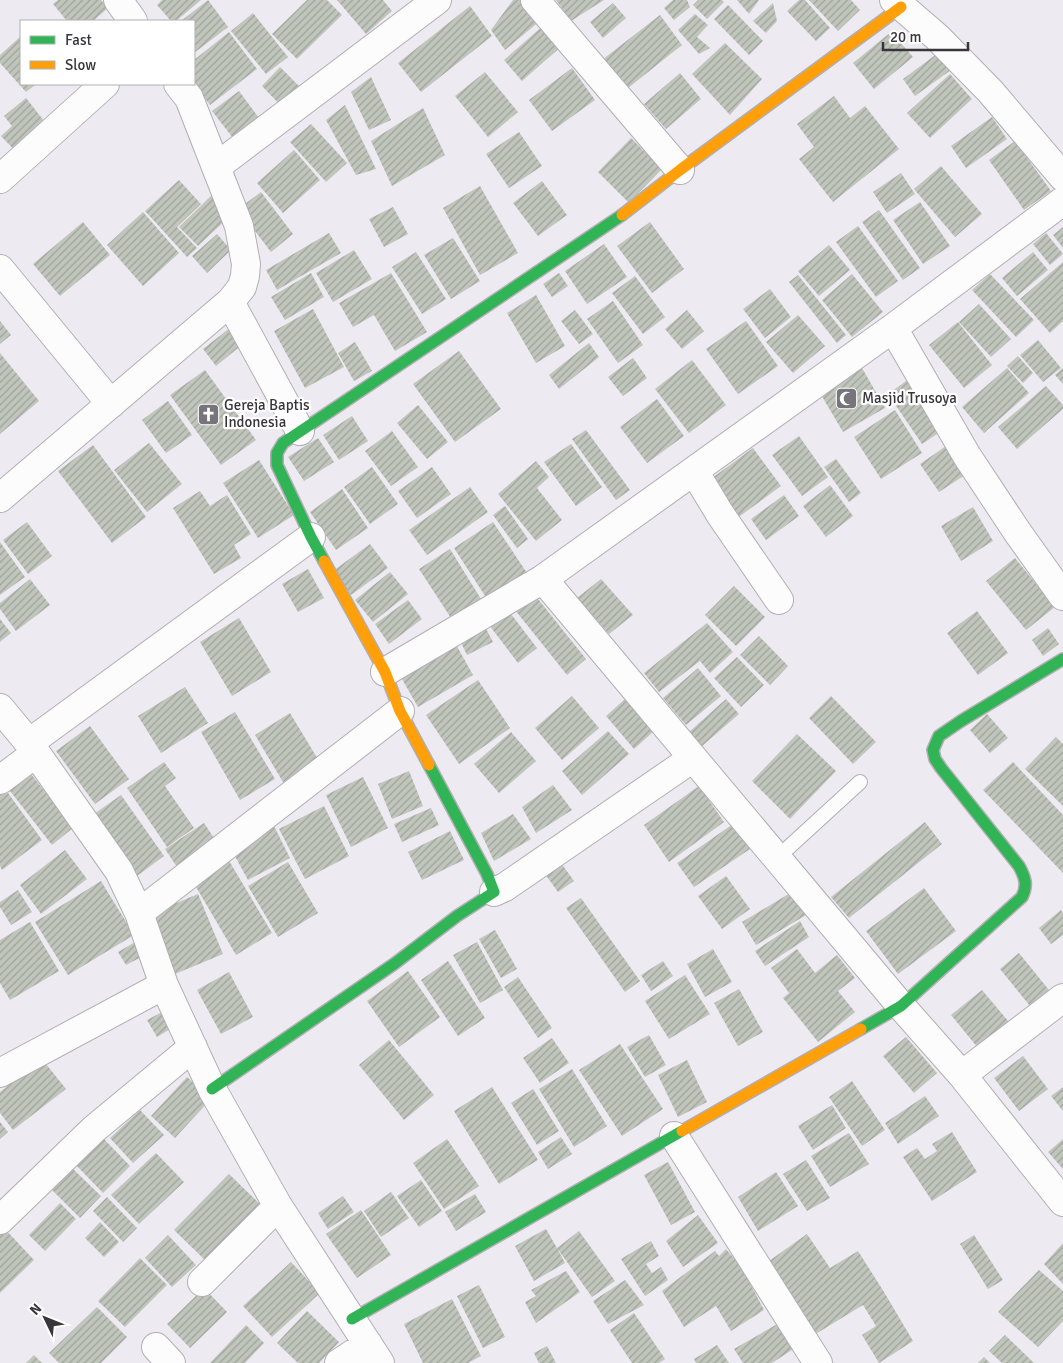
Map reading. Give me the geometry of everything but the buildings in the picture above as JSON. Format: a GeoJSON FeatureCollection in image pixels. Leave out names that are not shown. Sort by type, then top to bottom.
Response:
{"type":"FeatureCollection","features":[{"type":"Feature","properties":{"kind":"street"},"geometry":{"type":"LineString","coordinates":[[118,0],[132,20]]}},
{"type":"Feature","properties":{"kind":"street"},"geometry":{"type":"LineString","coordinates":[[216,167],[437,0]]}},
{"type":"Feature","properties":{"kind":"street"},"geometry":{"type":"LineString","coordinates":[[535,0],[680,170]]}},
{"type":"Feature","properties":{"kind":"street"},"geometry":{"type":"LineString","coordinates":[[494,892],[487,874],[400,711],[385,672],[311,537],[277,464],[276,456],[278,449],[300,431],[625,213],[898,4],[937,38],[990,92],[1063,177]]}},
{"type":"Feature","properties":{"kind":"street"},"geometry":{"type":"LineString","coordinates":[[0,179],[104,85]]}},
{"type":"Feature","properties":{"kind":"street"},"geometry":{"type":"LineString","coordinates":[[0,498],[230,302],[242,287],[246,264],[239,226],[189,98],[179,85]]}},
{"type":"Feature","properties":{"kind":"street"},"geometry":{"type":"LineString","coordinates":[[385,672],[543,579],[893,328],[1063,201]]}},
{"type":"Feature","properties":{"kind":"street"},"geometry":{"type":"LineString","coordinates":[[0,269],[111,404]]}},
{"type":"Feature","properties":{"kind":"street"},"geometry":{"type":"LineString","coordinates":[[230,302],[300,431]]}},
{"type":"Feature","properties":{"kind":"street"},"geometry":{"type":"LineString","coordinates":[[893,328],[968,456],[1018,534],[1063,596]]}},
{"type":"Feature","properties":{"kind":"street"},"geometry":{"type":"LineString","coordinates":[[694,471],[720,514],[779,600]]}},
{"type":"Feature","properties":{"kind":"street"},"geometry":{"type":"LineString","coordinates":[[0,780],[32,748],[311,537]]}},
{"type":"Feature","properties":{"kind":"street"},"geometry":{"type":"LineString","coordinates":[[543,579],[901,1006],[962,1075],[1063,1202]]}},
{"type":"Feature","properties":{"kind":"street"},"geometry":{"type":"LineString","coordinates":[[352,1319],[901,1006],[1022,897],[1027,888],[1025,877],[1019,866],[941,768],[936,759],[934,743],[939,736],[960,721],[1063,659]]}},
{"type":"Feature","properties":{"kind":"street"},"geometry":{"type":"LineString","coordinates":[[0,708],[32,748],[119,871],[139,914],[164,985],[212,1089],[278,1206],[374,1354],[339,1363]]}},
{"type":"Feature","properties":{"kind":"street"},"geometry":{"type":"LineString","coordinates":[[139,914],[400,711]]}},
{"type":"Feature","properties":{"kind":"street"},"geometry":{"type":"LineString","coordinates":[[212,1089],[394,964],[458,916],[494,892],[505,887],[693,758]]}},
{"type":"Feature","properties":{"kind":"street"},"geometry":{"type":"LineString","coordinates":[[0,1073],[164,985]]}},
{"type":"Feature","properties":{"kind":"street"},"geometry":{"type":"LineString","coordinates":[[962,1075],[1063,998]]}},
{"type":"Feature","properties":{"kind":"street"},"geometry":{"type":"LineString","coordinates":[[0,1220],[94,1129],[192,1047]]}},
{"type":"Feature","properties":{"kind":"street"},"geometry":{"type":"LineString","coordinates":[[674,1136],[818,1363]]}},
{"type":"Feature","properties":{"kind":"street"},"geometry":{"type":"LineString","coordinates":[[202,1282],[278,1206]]}},
{"type":"Feature","properties":{"kind":"lane"},"geometry":{"type":"LineString","coordinates":[[777,858],[860,782]]}},
{"type":"Feature","properties":{"kind":"traffic: fast"},"geometry":{"type":"LineString","coordinates":[[324,561],[277,465],[277,453],[283,443],[622,215]]}},
{"type":"Feature","properties":{"kind":"traffic: fast"},"geometry":{"type":"LineString","coordinates":[[861,1029],[901,1006],[1022,897],[1025,881],[1019,866],[941,768],[935,759],[933,750],[939,736],[1063,659]]}},
{"type":"Feature","properties":{"kind":"traffic: fast"},"geometry":{"type":"LineString","coordinates":[[212,1089],[394,964],[457,916],[494,892],[487,874],[429,765]]}},
{"type":"Feature","properties":{"kind":"traffic: fast"},"geometry":{"type":"LineString","coordinates":[[352,1319],[682,1131]]}},
{"type":"Feature","properties":{"kind":"traffic: slow"},"geometry":{"type":"LineString","coordinates":[[622,215],[901,7]]}},
{"type":"Feature","properties":{"kind":"traffic: slow"},"geometry":{"type":"LineString","coordinates":[[324,561],[385,672],[400,711],[429,765]]}},
{"type":"Feature","properties":{"kind":"traffic: slow"},"geometry":{"type":"LineString","coordinates":[[682,1131],[861,1029]]}},
{"type":"Feature","properties":{"kind":"place","name":"Masjid Trusoya"},"geometry":{"type":"Point","coordinates":[846,398]}},
{"type":"Feature","properties":{"kind":"place","name":"Gereja Baptis Indonesia"},"geometry":{"type":"Point","coordinates":[208,414]}}]}
